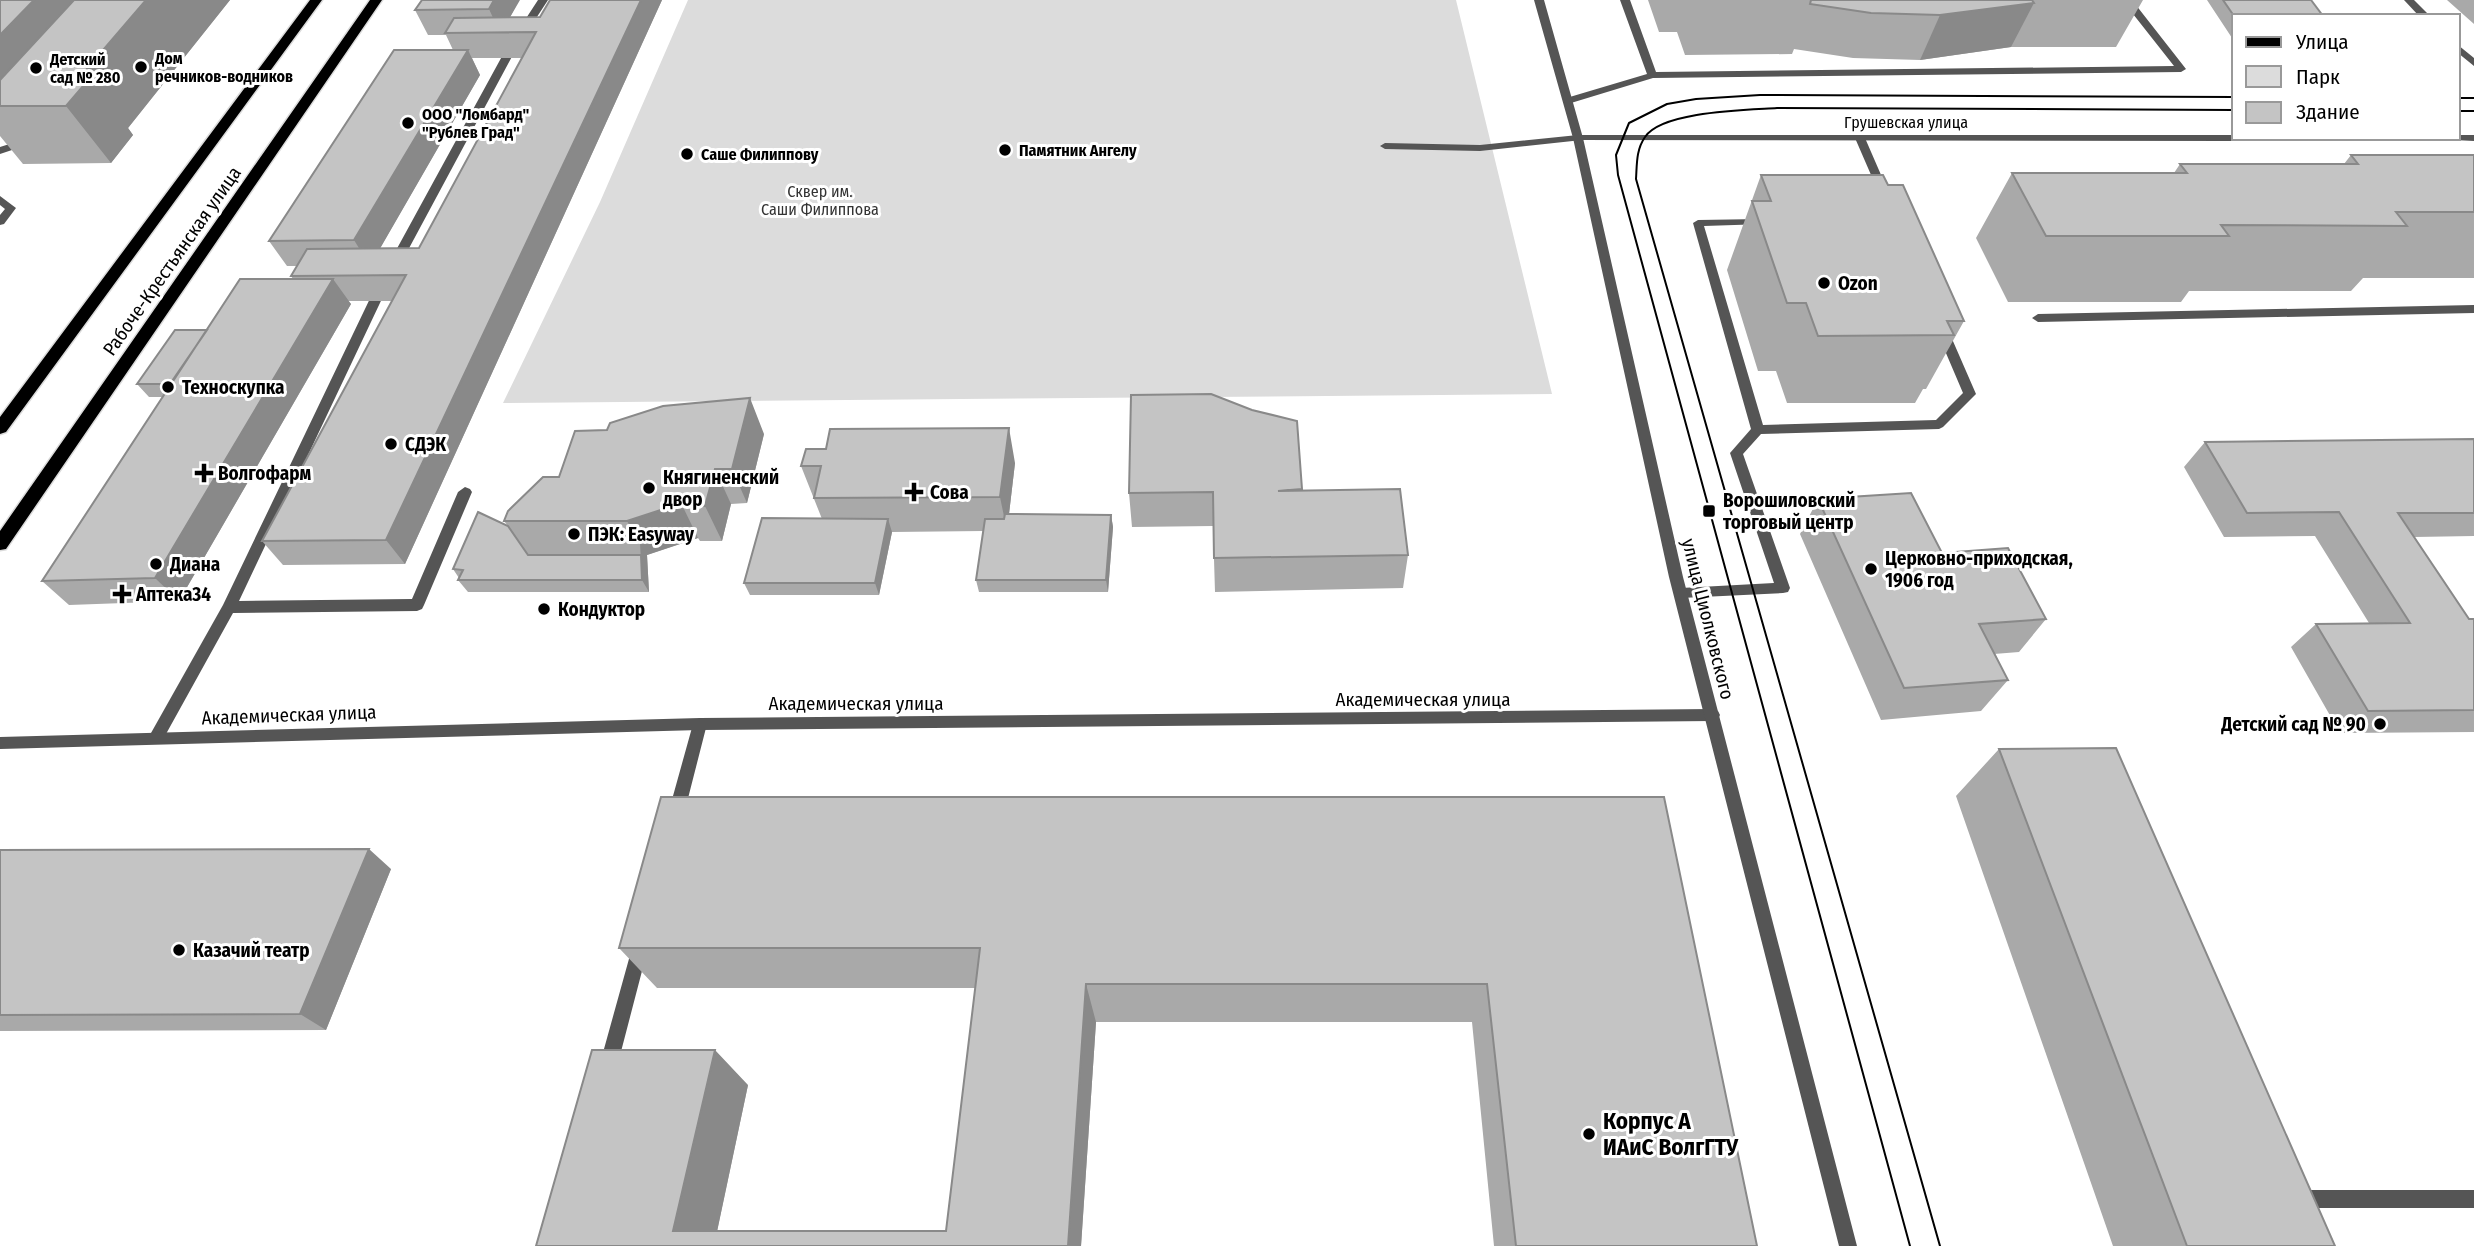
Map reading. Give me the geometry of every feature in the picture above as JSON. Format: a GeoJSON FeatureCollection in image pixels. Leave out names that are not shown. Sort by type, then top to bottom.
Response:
{"type":"FeatureCollection","features":[{"type":"Feature","properties":{"kind":"main road","name":"Рабоче-Крестьянская улица"},"geometry":{"type":"LineString","coordinates":[[0,428],[316,0]]}},
{"type":"Feature","properties":{"kind":"main road","name":"Рабоче-Крестьянская улица"},"geometry":{"type":"LineString","coordinates":[[0,544],[376,0]]}},
{"type":"Feature","properties":{"kind":"street"},"geometry":{"type":"LineString","coordinates":[[156,738],[229,607],[370,308],[511,49],[542,0]]}},
{"type":"Feature","properties":{"kind":"street","name":"улица Циолковского"},"geometry":{"type":"LineString","coordinates":[[1539,0],[1578,138],[1681,593],[1848,1246]]}},
{"type":"Feature","properties":{"kind":"street"},"geometry":{"type":"LineString","coordinates":[[1625,0],[1652,75]]}},
{"type":"Feature","properties":{"kind":"street"},"geometry":{"type":"LineString","coordinates":[[1567,101],[1652,75],[2181,69],[2127,0]]}},
{"type":"Feature","properties":{"kind":"street"},"geometry":{"type":"LineString","coordinates":[[2409,0],[2423,14]]}},
{"type":"Feature","properties":{"kind":"street"},"geometry":{"type":"LineString","coordinates":[[2460,50],[2474,63]]}},
{"type":"Feature","properties":{"kind":"street"},"geometry":{"type":"LineString","coordinates":[[0,151],[23,144],[32,133]]}},
{"type":"Feature","properties":{"kind":"street","name":"Грушевская улица"},"geometry":{"type":"LineString","coordinates":[[1385,146],[1480,148],[1578,138],[2232,138]]}},
{"type":"Feature","properties":{"kind":"street"},"geometry":{"type":"LineString","coordinates":[[1860,138],[1886,198]]}},
{"type":"Feature","properties":{"kind":"street"},"geometry":{"type":"LineString","coordinates":[[0,199],[12,208],[0,222]]}},
{"type":"Feature","properties":{"kind":"street"},"geometry":{"type":"LineString","coordinates":[[1758,430],[1698,223],[1778,222]]}},
{"type":"Feature","properties":{"kind":"street"},"geometry":{"type":"LineString","coordinates":[[2038,318],[2474,309]]}},
{"type":"Feature","properties":{"kind":"street"},"geometry":{"type":"LineString","coordinates":[[1681,593],[1783,588],[1736,453],[1758,430],[1939,424],[1970,394],[1938,320]]}},
{"type":"Feature","properties":{"kind":"street"},"geometry":{"type":"LineString","coordinates":[[229,607],[417,605],[465,492]]}},
{"type":"Feature","properties":{"kind":"street","name":"Академическая улица"},"geometry":{"type":"LineString","coordinates":[[0,743],[700,724],[1713,715]]}},
{"type":"Feature","properties":{"kind":"street"},"geometry":{"type":"LineString","coordinates":[[672,829],[700,724]]}},
{"type":"Feature","properties":{"kind":"street"},"geometry":{"type":"LineString","coordinates":[[603,1084],[643,936]]}},
{"type":"Feature","properties":{"kind":"street"},"geometry":{"type":"LineString","coordinates":[[2279,1199],[2474,1199]]}},
{"type":"Feature","properties":{"kind":"green space","name":"Сквер им. Саши Филиппова"},"geometry":{"type":"Polygon","coordinates":[[[688,0],[1456,0],[1552,394],[503,403],[600,202],[688,0]]]}},
{"type":"Feature","properties":{"kind":"building"},"geometry":{"type":"Polygon","coordinates":[[[0,0],[34,0],[0,35],[0,0]]]}},
{"type":"Feature","properties":{"kind":"building","name":"Детский сад № 280"},"geometry":{"type":"Polygon","coordinates":[[[74,0],[146,0],[79,78],[90,78],[66,106],[0,106],[0,80],[74,0]]]}},
{"type":"Feature","properties":{"kind":"building"},"geometry":{"type":"Polygon","coordinates":[[[422,0],[494,0],[489,9],[415,10],[422,0]]]}},
{"type":"Feature","properties":{"kind":"building"},"geometry":{"type":"Polygon","coordinates":[[[550,0],[641,0],[386,540],[262,541],[406,275],[291,276],[307,249],[419,248],[536,32],[445,33],[454,18],[540,17],[550,0]]]}},
{"type":"Feature","properties":{"kind":"building"},"geometry":{"type":"Polygon","coordinates":[[[1811,0],[2032,0],[2034,3],[1940,15],[1871,13],[1810,4],[1811,0]]]}},
{"type":"Feature","properties":{"kind":"building"},"geometry":{"type":"Polygon","coordinates":[[[2223,0],[2311,0],[2322,14],[2233,14],[2223,0]]]}},
{"type":"Feature","properties":{"kind":"building"},"geometry":{"type":"Polygon","coordinates":[[[394,50],[468,50],[354,240],[269,241],[394,50]]]}},
{"type":"Feature","properties":{"kind":"building"},"geometry":{"type":"Polygon","coordinates":[[[2351,155],[2474,155],[2474,212],[2396,212],[2407,226],[2221,225],[2229,236],[2046,236],[2012,173],[2187,173],[2180,164],[2358,164],[2351,155]]]}},
{"type":"Feature","properties":{"kind":"building"},"geometry":{"type":"Polygon","coordinates":[[[1761,175],[1883,175],[1888,185],[1903,185],[1964,321],[1947,321],[1954,335],[1818,336],[1806,303],[1787,303],[1752,201],[1771,201],[1761,175]]]}},
{"type":"Feature","properties":{"kind":"building"},"geometry":{"type":"Polygon","coordinates":[[[240,279],[333,279],[155,578],[42,581],[240,279]]]}},
{"type":"Feature","properties":{"kind":"building"},"geometry":{"type":"Polygon","coordinates":[[[175,330],[207,330],[170,384],[137,384],[175,330]]]}},
{"type":"Feature","properties":{"kind":"building"},"geometry":{"type":"Polygon","coordinates":[[[1211,394],[1252,410],[1297,421],[1302,489],[1278,491],[1400,489],[1408,555],[1214,558],[1213,492],[1129,493],[1131,395],[1211,394]]]}},
{"type":"Feature","properties":{"kind":"building"},"geometry":{"type":"Polygon","coordinates":[[[750,398],[732,469],[715,469],[705,506],[683,507],[685,502],[627,521],[504,521],[508,511],[543,477],[559,477],[575,431],[607,430],[610,423],[663,406],[750,398]]]}},
{"type":"Feature","properties":{"kind":"building"},"geometry":{"type":"Polygon","coordinates":[[[1009,428],[1000,497],[814,498],[821,466],[801,466],[806,449],[826,449],[830,429],[1009,428]]]}},
{"type":"Feature","properties":{"kind":"building"},"geometry":{"type":"Polygon","coordinates":[[[2474,439],[2474,513],[2398,513],[2469,619],[2474,619],[2474,710],[2368,711],[2316,624],[2410,623],[2339,512],[2247,513],[2205,442],[2474,439]]]}},
{"type":"Feature","properties":{"kind":"building"},"geometry":{"type":"Polygon","coordinates":[[[1911,493],[1942,553],[2008,548],[2046,619],[1979,624],[2008,680],[1904,688],[1818,499],[1911,493]]]}},
{"type":"Feature","properties":{"kind":"building"},"geometry":{"type":"Polygon","coordinates":[[[478,512],[508,526],[528,555],[641,555],[642,580],[458,580],[463,570],[453,569],[478,512]]]}},
{"type":"Feature","properties":{"kind":"building"},"geometry":{"type":"Polygon","coordinates":[[[1005,514],[1111,515],[1106,580],[976,580],[985,519],[1004,519],[1005,514]]]}},
{"type":"Feature","properties":{"kind":"building"},"geometry":{"type":"Polygon","coordinates":[[[762,518],[888,519],[875,583],[744,583],[762,518]]]}},
{"type":"Feature","properties":{"kind":"building"},"geometry":{"type":"Polygon","coordinates":[[[2116,748],[2335,1246],[2187,1246],[1999,749],[2116,748]]]}},
{"type":"Feature","properties":{"kind":"building","name":"Корпус А ИАиС ВолгГТУ"},"geometry":{"type":"Polygon","coordinates":[[[661,797],[1664,797],[1757,1246],[1516,1246],[1487,984],[1086,984],[1068,1246],[536,1246],[592,1050],[715,1050],[673,1231],[946,1231],[980,948],[619,948],[661,797]]]}},
{"type":"Feature","properties":{"kind":"building","name":"Казачий театр"},"geometry":{"type":"Polygon","coordinates":[[[369,849],[300,1014],[0,1015],[0,850],[369,849]]]}},
{"type":"Feature","properties":{"kind":"tram line"},"geometry":{"type":"LineString","coordinates":[[1910,1246],[1618,175],[1616,155],[1629,123],[1667,104],[1696,99],[1760,95],[2232,97]]}},
{"type":"Feature","properties":{"kind":"tram line"},"geometry":{"type":"LineString","coordinates":[[2460,98],[2474,98]]}},
{"type":"Feature","properties":{"kind":"tram line"},"geometry":{"type":"LineString","coordinates":[[1940,1246],[1636,179],[1638,152],[1645,137],[1654,128],[1669,122],[1706,113],[1746,110],[2232,110]]}},
{"type":"Feature","properties":{"kind":"tram line"},"geometry":{"type":"LineString","coordinates":[[2460,111],[2474,111]]}},
{"type":"Feature","properties":{"kind":"place","name":"Дом речников-водников"},"geometry":{"type":"Point","coordinates":[141,67]}},
{"type":"Feature","properties":{"kind":"place","name":"Детский сад № 280"},"geometry":{"type":"Point","coordinates":[36,68]}},
{"type":"Feature","properties":{"kind":"place","name":"ООО \"Ломбард\" \"Рублев Град\""},"geometry":{"type":"Point","coordinates":[408,123]}},
{"type":"Feature","properties":{"kind":"place","name":"Памятник Ангелу"},"geometry":{"type":"Point","coordinates":[1005,150]}},
{"type":"Feature","properties":{"kind":"place","name":"Саше Филиппову"},"geometry":{"type":"Point","coordinates":[687,154]}},
{"type":"Feature","properties":{"kind":"place","name":"Ozon"},"geometry":{"type":"Point","coordinates":[1824,283]}},
{"type":"Feature","properties":{"kind":"place","name":"Техноскупка"},"geometry":{"type":"Point","coordinates":[168,387]}},
{"type":"Feature","properties":{"kind":"place","name":"СДЭК"},"geometry":{"type":"Point","coordinates":[391,444]}},
{"type":"Feature","properties":{"kind":"place","name":"Волгофарм"},"geometry":{"type":"Point","coordinates":[204,473]}},
{"type":"Feature","properties":{"kind":"place","name":"Княгиненский двор"},"geometry":{"type":"Point","coordinates":[649,488]}},
{"type":"Feature","properties":{"kind":"place","name":"Сова"},"geometry":{"type":"Point","coordinates":[914,492]}},
{"type":"Feature","properties":{"kind":"place","name":"Ворошиловский торговый центр"},"geometry":{"type":"Point","coordinates":[1709,511]}},
{"type":"Feature","properties":{"kind":"place","name":"ПЭК: Easyway"},"geometry":{"type":"Point","coordinates":[574,534]}},
{"type":"Feature","properties":{"kind":"place","name":"Диана"},"geometry":{"type":"Point","coordinates":[156,564]}},
{"type":"Feature","properties":{"kind":"place","name":"Церковно-приходская, 1906 год"},"geometry":{"type":"Point","coordinates":[1871,569]}},
{"type":"Feature","properties":{"kind":"place","name":"Аптека34"},"geometry":{"type":"Point","coordinates":[122,594]}},
{"type":"Feature","properties":{"kind":"place","name":"Кондуктор"},"geometry":{"type":"Point","coordinates":[544,609]}},
{"type":"Feature","properties":{"kind":"place","name":"Детский сад № 90"},"geometry":{"type":"Point","coordinates":[2380,724]}},
{"type":"Feature","properties":{"kind":"place","name":"Казачий театр"},"geometry":{"type":"Point","coordinates":[179,950]}},
{"type":"Feature","properties":{"kind":"place","name":"Корпус А ИАиС ВолгГТУ"},"geometry":{"type":"Point","coordinates":[1589,1134]}}]}
